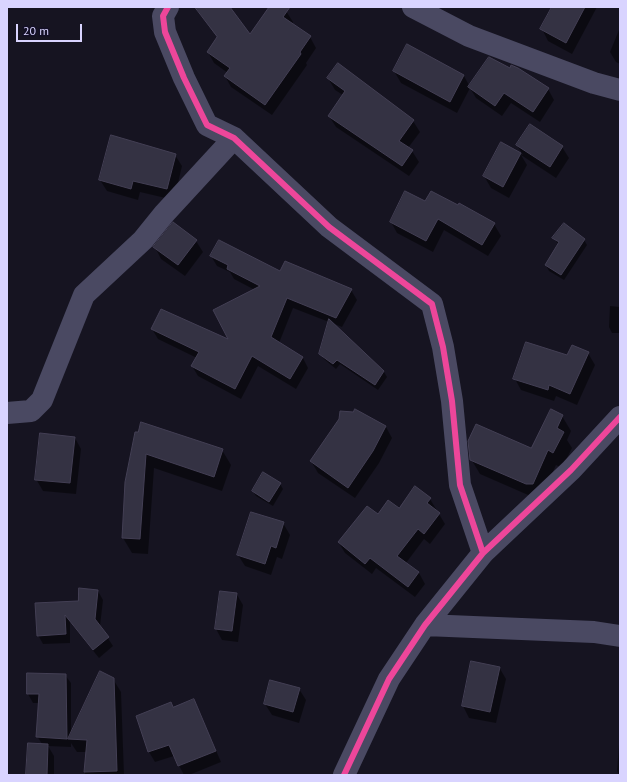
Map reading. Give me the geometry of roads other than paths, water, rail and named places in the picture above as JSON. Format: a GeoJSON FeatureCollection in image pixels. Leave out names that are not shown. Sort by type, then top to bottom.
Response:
{"type":"FeatureCollection","features":[{"type":"Feature","properties":{"kind":"street"},"geometry":{"type":"LineString","coordinates":[[168,7],[163,16],[165,32],[184,78],[207,125],[234,138],[329,227],[432,304],[443,347],[452,401],[460,485],[483,553]]}},
{"type":"Feature","properties":{"kind":"street"},"geometry":{"type":"LineString","coordinates":[[413,7],[468,36],[594,83],[620,90]]}},
{"type":"Feature","properties":{"kind":"street"},"geometry":{"type":"LineString","coordinates":[[7,414],[31,411],[42,400],[84,295],[143,240],[164,214],[234,138]]}},
{"type":"Feature","properties":{"kind":"street"},"geometry":{"type":"LineString","coordinates":[[344,775],[389,679],[425,625],[483,553],[571,470],[620,417]]}},
{"type":"Feature","properties":{"kind":"street"},"geometry":{"type":"LineString","coordinates":[[425,625],[594,632],[620,636]]}}]}
